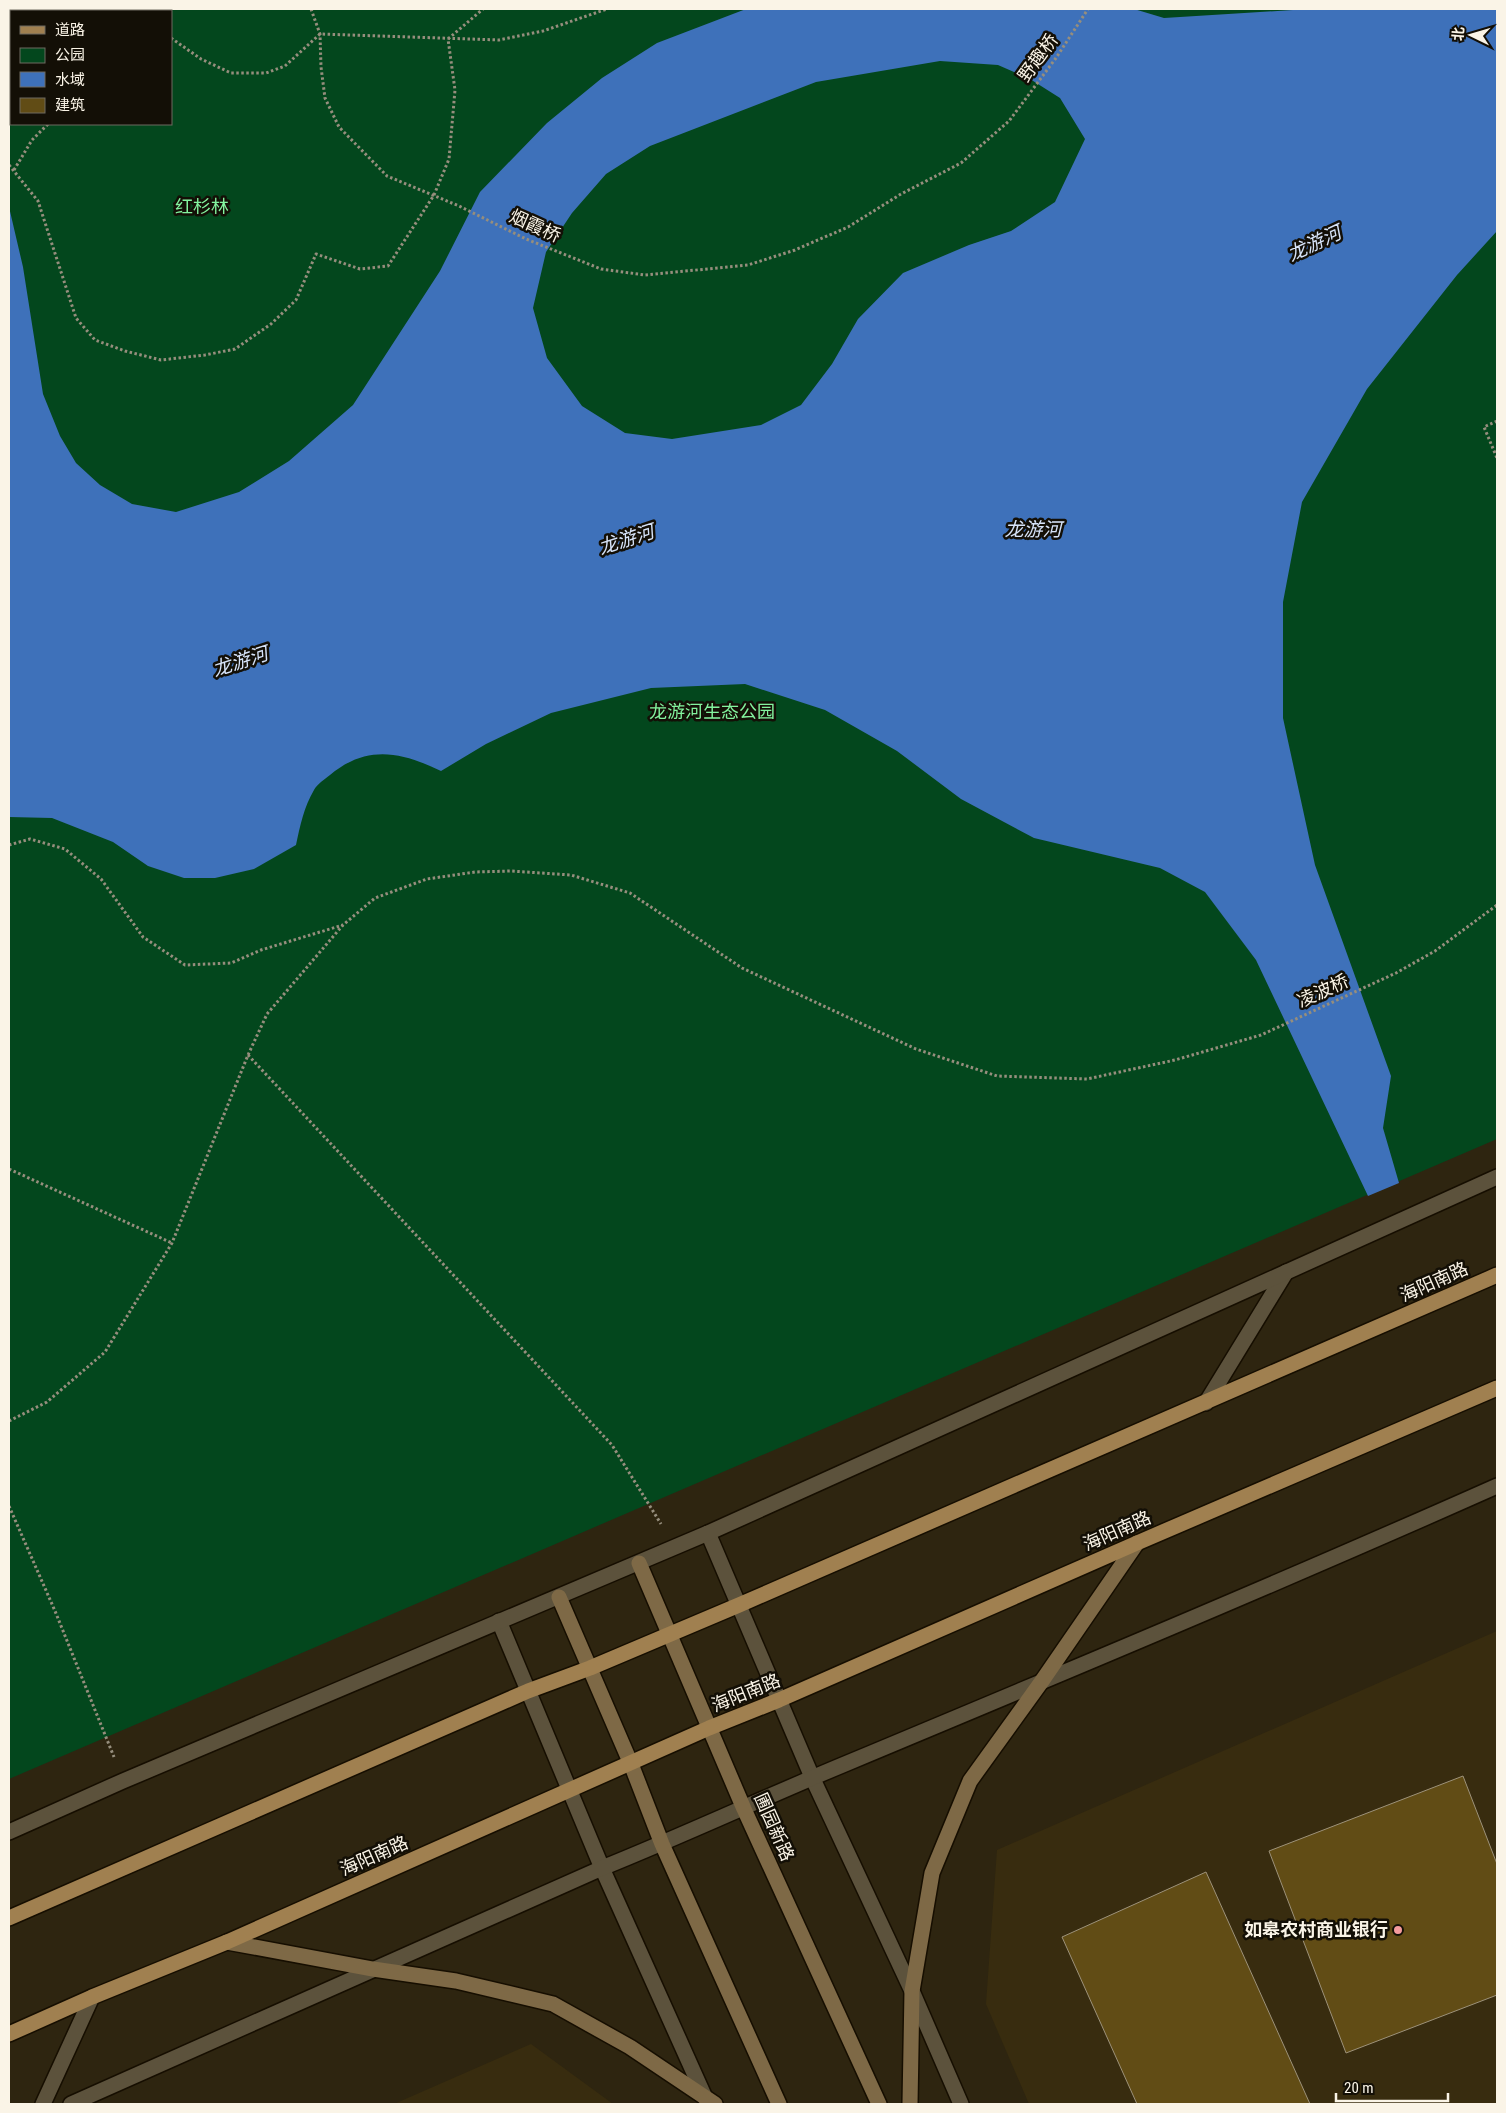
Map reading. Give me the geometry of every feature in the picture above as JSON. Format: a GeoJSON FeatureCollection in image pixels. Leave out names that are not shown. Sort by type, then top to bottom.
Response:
{"type":"FeatureCollection","features":[{"type":"Feature","properties":{"kind":"main road","name":"海阳南路"},"geometry":{"type":"LineString","coordinates":[[9,1918],[528,1691],[590,1668],[739,1605],[1497,1275]]}},
{"type":"Feature","properties":{"kind":"main road","name":"海阳南路"},"geometry":{"type":"LineString","coordinates":[[9,2034],[92,1997],[227,1942],[709,1728],[779,1700],[1497,1388]]}},
{"type":"Feature","properties":{"kind":"street"},"geometry":{"type":"LineString","coordinates":[[9,1832],[123,1781],[708,1533],[1497,1177]]}},
{"type":"Feature","properties":{"kind":"street"},"geometry":{"type":"LineString","coordinates":[[1206,1403],[1286,1272]]}},
{"type":"Feature","properties":{"kind":"street"},"geometry":{"type":"LineString","coordinates":[[71,2104],[602,1868],[744,1809],[812,1777],[1320,1565],[1497,1486]]}},
{"type":"Feature","properties":{"kind":"street"},"geometry":{"type":"LineString","coordinates":[[708,1533],[812,1777],[912,1992],[961,2104]]}},
{"type":"Feature","properties":{"kind":"street"},"geometry":{"type":"LineString","coordinates":[[910,2104],[912,1992],[932,1874],[970,1781],[1137,1543]]}},
{"type":"Feature","properties":{"kind":"street","name":"圃园新路"},"geometry":{"type":"LineString","coordinates":[[638,1563],[744,1809],[879,2104]]}},
{"type":"Feature","properties":{"kind":"street"},"geometry":{"type":"LineString","coordinates":[[559,1597],[631,1764],[662,1844],[779,2104]]}},
{"type":"Feature","properties":{"kind":"street"},"geometry":{"type":"LineString","coordinates":[[499,1621],[602,1868],[709,2102]]}},
{"type":"Feature","properties":{"kind":"street"},"geometry":{"type":"LineString","coordinates":[[227,1942],[373,1969],[456,1981],[553,2004],[630,2047],[709,2102]]}},
{"type":"Feature","properties":{"kind":"street"},"geometry":{"type":"LineString","coordinates":[[43,2104],[92,1997]]}},
{"type":"Feature","properties":{"kind":"path","name":"烟霞桥"},"geometry":{"type":"LineString","coordinates":[[311,9],[320,34],[321,67],[325,98],[339,127],[387,176],[459,206],[526,239],[601,269]]}},
{"type":"Feature","properties":{"kind":"path"},"geometry":{"type":"LineString","coordinates":[[448,39],[483,9]]}},
{"type":"Feature","properties":{"kind":"path"},"geometry":{"type":"LineString","coordinates":[[172,39],[201,59],[231,73],[266,72],[285,66],[320,34],[499,40],[543,31],[607,9]]}},
{"type":"Feature","properties":{"kind":"path","name":"野趣桥"},"geometry":{"type":"LineString","coordinates":[[601,269],[645,275],[748,265],[795,250],[848,227],[901,194],[960,163],[1009,121],[1056,58],[1088,9]]}},
{"type":"Feature","properties":{"kind":"path"},"geometry":{"type":"LineString","coordinates":[[9,165],[38,200],[76,318],[95,340],[125,351],[161,360],[206,355],[236,349],[271,324],[296,300],[316,254],[360,269],[388,266],[434,195],[449,159],[455,90],[448,39]]}},
{"type":"Feature","properties":{"kind":"path"},"geometry":{"type":"LineString","coordinates":[[14,170],[32,140],[47,125]]}},
{"type":"Feature","properties":{"kind":"path"},"geometry":{"type":"LineString","coordinates":[[1497,421],[1484,427],[1497,458]]}},
{"type":"Feature","properties":{"kind":"path"},"geometry":{"type":"LineString","coordinates":[[9,845],[30,839],[65,849],[101,879],[143,937],[185,964],[231,963],[261,950],[343,924]]}},
{"type":"Feature","properties":{"kind":"path","name":"凌波桥"},"geometry":{"type":"LineString","coordinates":[[343,924],[375,898],[427,879],[484,871],[572,875],[630,893],[742,968],[916,1049],[997,1076],[1087,1078],[1175,1060],[1261,1035],[1396,973],[1435,951],[1497,905]]}},
{"type":"Feature","properties":{"kind":"path"},"geometry":{"type":"LineString","coordinates":[[9,1420],[48,1402],[105,1352],[172,1243],[248,1055],[267,1014],[343,924]]}},
{"type":"Feature","properties":{"kind":"path"},"geometry":{"type":"LineString","coordinates":[[248,1055],[612,1445],[675,1547]]}},
{"type":"Feature","properties":{"kind":"path"},"geometry":{"type":"LineString","coordinates":[[9,1170],[172,1243]]}},
{"type":"Feature","properties":{"kind":"path"},"geometry":{"type":"LineString","coordinates":[[9,1506],[55,1611],[123,1781]]}},
{"type":"Feature","properties":{"kind":"shaded area"},"geometry":{"type":"Polygon","coordinates":[[[1497,1631],[1497,2104],[1029,2104],[986,2004],[997,1850],[1497,1631]]]}},
{"type":"Feature","properties":{"kind":"shaded area"},"geometry":{"type":"Polygon","coordinates":[[[531,2044],[613,2104],[394,2104],[531,2044]]]}},
{"type":"Feature","properties":{"kind":"green space","name":"龙游河生态公园"},"geometry":{"type":"Polygon","coordinates":[[[9,9],[1497,9],[1497,1139],[9,1779],[9,9]]]}},
{"type":"Feature","properties":{"kind":"water","name":"龙游河"},"geometry":{"type":"Polygon","coordinates":[[[746,9],[1134,9],[1164,18],[1308,9],[1497,9],[1497,231],[1457,275],[1367,389],[1302,502],[1283,602],[1283,718],[1315,865],[1391,1076],[1383,1128],[1399,1183],[1368,1196],[1256,960],[1205,892],[1160,868],[1034,838],[961,799],[897,751],[825,710],[745,684],[651,688],[551,713],[486,744],[441,771],[412,759],[385,754],[357,759],[344,765],[315,788],[305,810],[296,845],[254,869],[215,878],[184,878],[148,866],[113,842],[52,818],[9,817],[9,207],[23,267],[43,394],[60,436],[76,463],[100,485],[132,504],[176,512],[239,492],[289,461],[353,405],[440,271],[480,192],[547,123],[602,78],[657,43],[746,9]],[[940,61],[816,82],[650,146],[606,174],[572,213],[546,252],[533,308],[547,358],[582,406],[625,433],[672,439],[761,425],[801,405],[832,364],[858,319],[903,273],[969,245],[1011,231],[1055,202],[1085,139],[1060,98],[1030,79],[998,65],[940,61]]]}},
{"type":"Feature","properties":{"kind":"building","name":"如皋农村商业银行"},"geometry":{"type":"Polygon","coordinates":[[[1463,1776],[1497,1864],[1497,1995],[1346,2053],[1269,1851],[1463,1776]]]}},
{"type":"Feature","properties":{"kind":"building"},"geometry":{"type":"Polygon","coordinates":[[[1206,1872],[1310,2104],[1137,2104],[1062,1937],[1206,1872]]]}},
{"type":"Feature","properties":{"kind":"place","name":"如皋农村商业银行"},"geometry":{"type":"Point","coordinates":[1398,1930]}},
{"type":"Feature","properties":{"kind":"park label","name":"红杉林"},"geometry":{"type":"Point","coordinates":[202,207]}}]}
